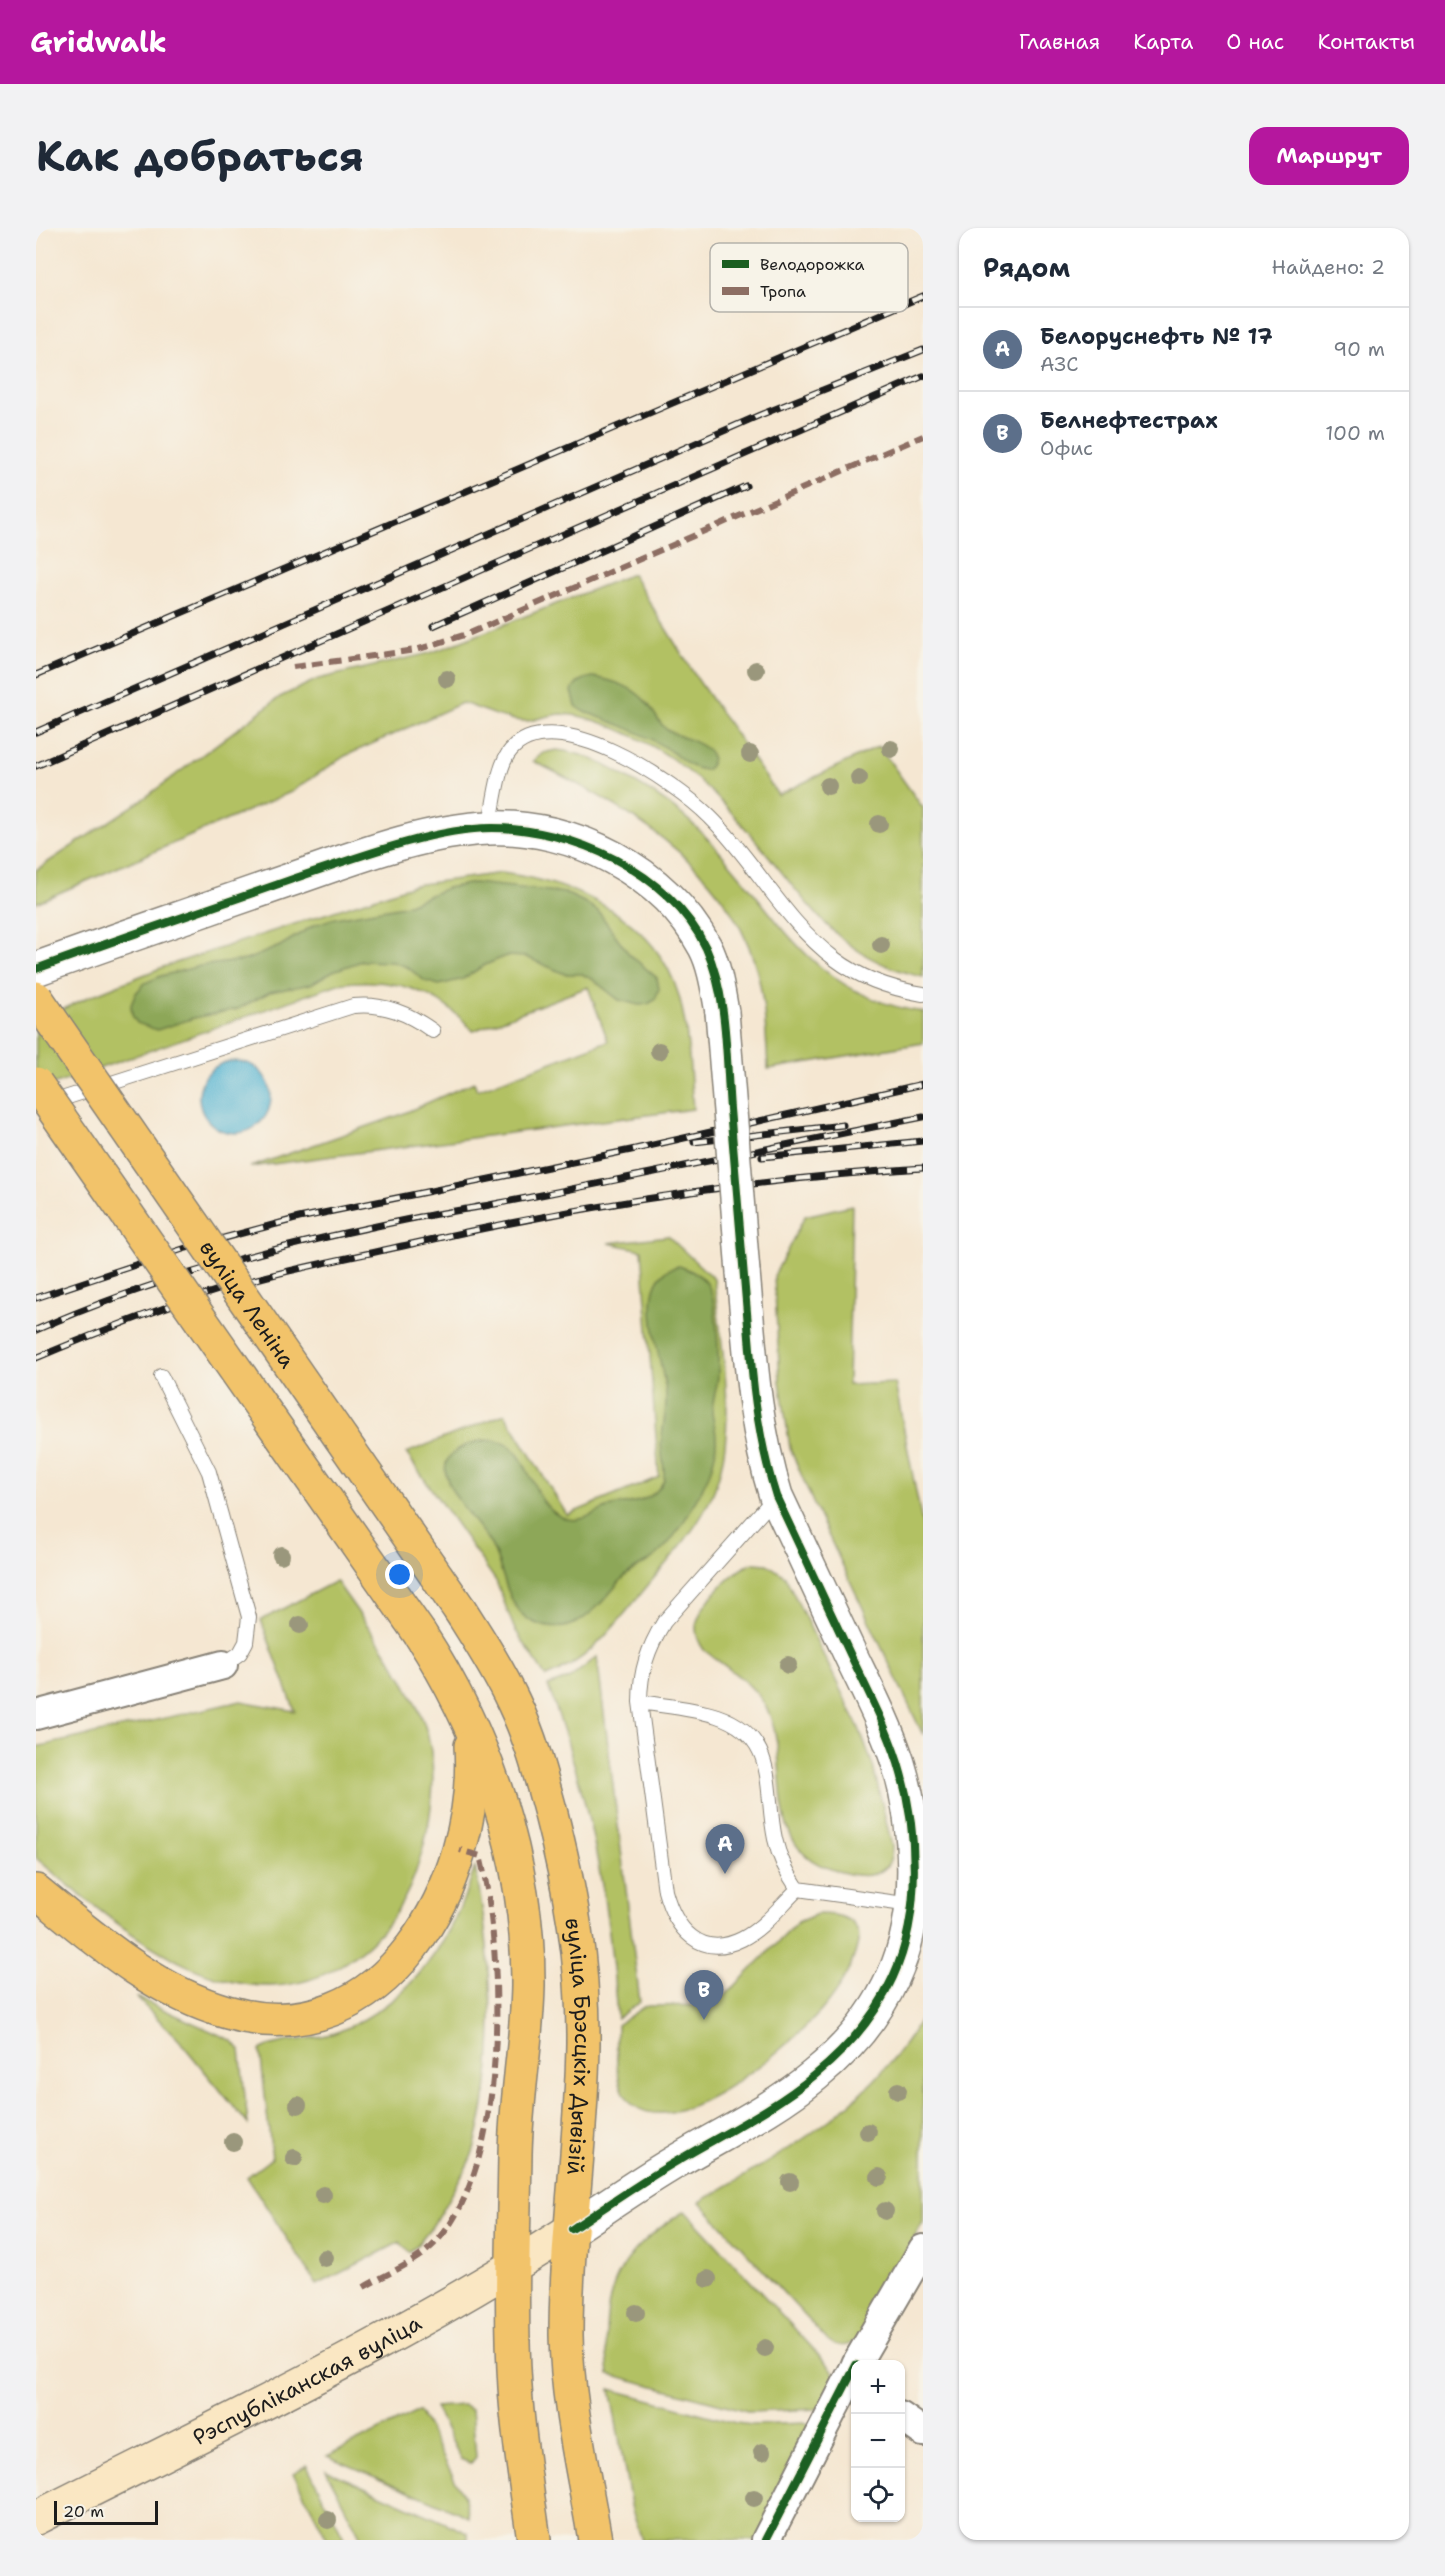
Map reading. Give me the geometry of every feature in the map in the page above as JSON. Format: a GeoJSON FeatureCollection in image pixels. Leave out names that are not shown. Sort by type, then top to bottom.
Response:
{"type":"FeatureCollection","features":[{"type":"Feature","properties":{"kind":"main road","name":"вуліца Леніна"},"geometry":{"type":"LineString","coordinates":[[36,998],[460,1610]]}},
{"type":"Feature","properties":{"kind":"main road","name":"вуліца Брэсцкіх Дывізій"},"geometry":{"type":"LineString","coordinates":[[36,1084],[420,1634],[448,1678],[470,1724],[494,1785],[508,1833],[521,1898],[528,1984],[526,2046],[515,2150],[515,2389],[534,2540]]}},
{"type":"Feature","properties":{"kind":"main road","name":"вуліца Брэсцкіх Дывізій"},"geometry":{"type":"LineString","coordinates":[[460,1610],[492,1660],[514,1703],[537,1763],[573,1904],[583,1989],[583,2045],[567,2295],[569,2383],[595,2540]]}},
{"type":"Feature","properties":{"kind":"main road"},"geometry":{"type":"LineString","coordinates":[[36,1891],[116,1954],[163,1985],[192,2000],[227,2013],[255,2018],[303,2018],[328,2012],[359,1996],[387,1976],[414,1948],[446,1888],[460,1850],[468,1810],[473,1767],[470,1724]]}},
{"type":"Feature","properties":{"kind":"main road","name":"Рэспубліканская вуліца"},"geometry":{"type":"LineString","coordinates":[[36,2518],[392,2337],[515,2266],[572,2229]]}},
{"type":"Feature","properties":{"kind":"street"},"geometry":{"type":"LineString","coordinates":[[36,969],[363,855],[449,834],[489,828],[531,830],[571,839],[607,854],[638,873],[665,896],[690,923],[706,948],[722,1012],[757,1421],[776,1496],[877,1711],[898,1763],[908,1810],[913,1859],[911,1905],[893,1977],[871,2014],[831,2060],[782,2100],[676,2161],[572,2229]]}},
{"type":"Feature","properties":{"kind":"street"},"geometry":{"type":"LineString","coordinates":[[36,987],[90,949]]}},
{"type":"Feature","properties":{"kind":"street"},"geometry":{"type":"LineString","coordinates":[[36,1715],[223,1665]]}},
{"type":"Feature","properties":{"kind":"street"},"geometry":{"type":"LineString","coordinates":[[861,2360],[923,2249]]}},
{"type":"Feature","properties":{"kind":"street"},"geometry":{"type":"LineString","coordinates":[[766,2540],[851,2378]]}},
{"type":"Feature","properties":{"kind":"street"},"geometry":{"type":"LineString","coordinates":[[905,2419],[923,2432]]}},
{"type":"Feature","properties":{"kind":"lane"},"geometry":{"type":"LineString","coordinates":[[489,828],[503,764],[510,751],[520,741],[555,734],[575,736],[596,743],[675,787],[709,815],[736,845],[803,930],[836,960],[871,980],[923,994]]}},
{"type":"Feature","properties":{"kind":"lane"},"geometry":{"type":"LineString","coordinates":[[36,1108],[353,1006],[371,1004],[386,1007],[405,1013],[434,1031]]}},
{"type":"Feature","properties":{"kind":"lane"},"geometry":{"type":"LineString","coordinates":[[161,1376],[209,1472],[249,1617],[246,1642],[240,1653],[223,1665]]}},
{"type":"Feature","properties":{"kind":"lane"},"geometry":{"type":"LineString","coordinates":[[776,1496],[664,1622],[651,1644],[642,1667],[640,1702],[665,1891],[672,1915],[686,1934],[706,1943],[726,1944],[742,1939],[755,1930],[798,1889]]}},
{"type":"Feature","properties":{"kind":"lane"},"geometry":{"type":"LineString","coordinates":[[640,1702],[718,1716],[737,1725],[753,1738],[762,1752],[766,1766],[775,1839],[780,1858],[798,1889]]}},
{"type":"Feature","properties":{"kind":"lane"},"geometry":{"type":"LineString","coordinates":[[798,1889],[911,1905]]}},
{"type":"Feature","properties":{"kind":"green space"},"geometry":{"type":"Polygon","coordinates":[[[632,574],[696,677],[778,795],[879,746],[923,808],[923,977],[872,959],[833,931],[722,803],[685,768],[660,751],[634,736],[575,715],[562,714],[527,721],[515,720],[462,703],[345,756],[291,792],[36,903],[36,870],[139,802],[280,697],[318,679],[430,653],[632,574]]]}},
{"type":"Feature","properties":{"kind":"green space"},"geometry":{"type":"Polygon","coordinates":[[[593,677],[616,683],[636,692],[666,729],[706,749],[711,754],[712,761],[707,770],[692,766],[639,733],[583,711],[576,706],[572,691],[581,681],[593,677]]]}},
{"type":"Feature","properties":{"kind":"green space"},"geometry":{"type":"Polygon","coordinates":[[[556,750],[574,753],[600,763],[644,788],[681,814],[725,857],[794,942],[819,966],[848,986],[882,1002],[923,1012],[923,1043],[768,1069],[766,1028],[758,974],[739,925],[718,894],[693,865],[664,840],[599,796],[533,761],[543,753],[556,750]]]}},
{"type":"Feature","properties":{"kind":"green space"},"geometry":{"type":"Polygon","coordinates":[[[502,873],[557,885],[584,895],[632,925],[652,945],[668,968],[679,996],[687,1038],[693,1109],[250,1167],[400,1115],[474,1082],[477,1090],[608,1041],[588,987],[473,1031],[445,1005],[412,989],[377,982],[338,984],[36,1091],[36,1022],[88,997],[163,967],[414,885],[502,873]]]}},
{"type":"Feature","properties":{"kind":"green space"},"geometry":{"type":"Polygon","coordinates":[[[474,883],[565,893],[598,911],[629,954],[657,978],[659,989],[655,1000],[639,1005],[619,1000],[582,974],[565,974],[526,957],[506,956],[483,966],[463,979],[439,985],[425,981],[407,967],[393,962],[362,961],[333,971],[311,984],[270,992],[238,1009],[194,1018],[157,1030],[137,1023],[132,1015],[131,1005],[136,993],[145,983],[161,976],[200,966],[246,960],[280,946],[314,925],[335,918],[404,906],[447,888],[474,883]]]}},
{"type":"Feature","properties":{"kind":"green space"},"geometry":{"type":"Polygon","coordinates":[[[852,1205],[848,1385],[895,1383],[923,1528],[923,1735],[814,1505],[790,1448],[780,1381],[774,1276],[805,1216],[852,1205]]]}},
{"type":"Feature","properties":{"kind":"green space"},"geometry":{"type":"Polygon","coordinates":[[[668,1236],[714,1279],[724,1365],[727,1425],[724,1454],[717,1482],[706,1508],[692,1531],[609,1632],[574,1663],[546,1677],[514,1628],[496,1581],[406,1453],[505,1414],[567,1515],[659,1477],[642,1250],[609,1243],[668,1236]]]}},
{"type":"Feature","properties":{"kind":"green space"},"geometry":{"type":"Polygon","coordinates":[[[679,1266],[703,1279],[709,1287],[714,1305],[718,1367],[712,1413],[716,1443],[709,1475],[684,1522],[666,1546],[624,1577],[587,1616],[563,1627],[550,1627],[535,1623],[517,1609],[490,1543],[452,1490],[445,1468],[448,1459],[460,1448],[475,1442],[495,1441],[509,1446],[519,1456],[541,1498],[551,1510],[571,1520],[584,1518],[610,1507],[645,1499],[655,1492],[664,1480],[661,1443],[666,1393],[656,1340],[652,1301],[655,1285],[664,1273],[679,1266]]]}},
{"type":"Feature","properties":{"kind":"green space"},"geometry":{"type":"Polygon","coordinates":[[[754,1563],[767,1564],[785,1576],[859,1728],[873,1766],[892,1846],[888,1864],[879,1872],[859,1875],[834,1870],[810,1859],[795,1844],[782,1802],[775,1731],[767,1709],[748,1684],[704,1650],[698,1640],[696,1628],[698,1619],[710,1599],[727,1580],[754,1563]]]}},
{"type":"Feature","properties":{"kind":"green space"},"geometry":{"type":"Polygon","coordinates":[[[336,1581],[396,1667],[424,1723],[432,1760],[433,1780],[429,1819],[421,1857],[410,1888],[388,1924],[369,1944],[346,1962],[305,1981],[263,1986],[222,1979],[180,1962],[141,1940],[103,1913],[36,1858],[36,1747],[241,1701],[295,1711],[261,1620],[336,1581]]]}},
{"type":"Feature","properties":{"kind":"green space"},"geometry":{"type":"Polygon","coordinates":[[[597,1657],[640,2002],[617,2018],[609,1932],[595,1849],[575,1767],[548,1686],[570,1678],[597,1657]]]}},
{"type":"Feature","properties":{"kind":"green space"},"geometry":{"type":"Polygon","coordinates":[[[475,1867],[486,1937],[491,2008],[488,2079],[472,2155],[433,2225],[409,2253],[400,2242],[317,2285],[247,2177],[272,2158],[260,2050],[279,2043],[320,2037],[340,2031],[389,2003],[427,1965],[442,1943],[466,1894],[475,1867]]]}},
{"type":"Feature","properties":{"kind":"green space"},"geometry":{"type":"Polygon","coordinates":[[[817,1914],[836,1915],[848,1920],[853,1923],[859,1935],[854,1956],[840,1985],[806,2027],[755,2069],[695,2105],[666,2113],[642,2110],[624,2093],[617,2068],[617,2025],[645,2006],[716,2005],[798,1922],[817,1914]]]}},
{"type":"Feature","properties":{"kind":"green space"},"geometry":{"type":"Polygon","coordinates":[[[136,1997],[233,2041],[240,2050],[248,2124],[178,2039],[136,1997]]]}},
{"type":"Feature","properties":{"kind":"green space"},"geometry":{"type":"Polygon","coordinates":[[[923,2014],[923,2222],[860,2336],[849,2345],[836,2344],[827,2340],[700,2202],[795,2144],[854,2100],[903,2046],[923,2014]]]}},
{"type":"Feature","properties":{"kind":"green space"},"geometry":{"type":"Polygon","coordinates":[[[685,2211],[832,2369],[835,2376],[818,2409],[751,2412],[609,2374],[606,2345],[607,2320],[610,2298],[617,2278],[627,2260],[642,2243],[685,2211]]]}},
{"type":"Feature","properties":{"kind":"green space"},"geometry":{"type":"Polygon","coordinates":[[[610,2389],[736,2423],[753,2425],[804,2423],[810,2426],[758,2540],[642,2540],[632,2510],[610,2389]]]}},
{"type":"Feature","properties":{"kind":"green space"},"geometry":{"type":"Polygon","coordinates":[[[464,2405],[472,2409],[476,2457],[471,2463],[461,2459],[435,2407],[464,2405]]]}},
{"type":"Feature","properties":{"kind":"green space"},"geometry":{"type":"Polygon","coordinates":[[[419,2411],[465,2499],[469,2517],[327,2456],[419,2411]]]}},
{"type":"Feature","properties":{"kind":"green space"},"geometry":{"type":"Polygon","coordinates":[[[307,2465],[345,2540],[328,2540],[293,2473],[307,2465]]]}},
{"type":"Feature","properties":{"kind":"green space"},"geometry":{"type":"Polygon","coordinates":[[[326,2470],[468,2533],[468,2540],[362,2540],[326,2470]]]}},
{"type":"Feature","properties":{"kind":"water"},"geometry":{"type":"Polygon","coordinates":[[[235,1061],[249,1064],[261,1071],[268,1083],[271,1097],[268,1111],[261,1123],[249,1130],[235,1133],[221,1130],[209,1123],[202,1111],[199,1097],[202,1083],[209,1071],[221,1064],[235,1061]]]}},
{"type":"Feature","properties":{"kind":"railway"},"geometry":{"type":"LineString","coordinates":[[908,302],[923,296]]}},
{"type":"Feature","properties":{"kind":"railway"},"geometry":{"type":"LineString","coordinates":[[36,675],[886,312]]}},
{"type":"Feature","properties":{"kind":"railway"},"geometry":{"type":"LineString","coordinates":[[36,732],[760,415],[923,350]]}},
{"type":"Feature","properties":{"kind":"railway"},"geometry":{"type":"LineString","coordinates":[[36,766],[923,376]]}},
{"type":"Feature","properties":{"kind":"railway"},"geometry":{"type":"LineString","coordinates":[[433,626],[746,486]]}},
{"type":"Feature","properties":{"kind":"railway"},"geometry":{"type":"LineString","coordinates":[[36,1298],[186,1248],[299,1218],[631,1150],[923,1084]]}},
{"type":"Feature","properties":{"kind":"railway"},"geometry":{"type":"LineString","coordinates":[[36,1330],[173,1278],[315,1240],[923,1117]]}},
{"type":"Feature","properties":{"kind":"railway"},"geometry":{"type":"LineString","coordinates":[[694,1142],[843,1125]]}},
{"type":"Feature","properties":{"kind":"railway"},"geometry":{"type":"LineString","coordinates":[[762,1157],[923,1141]]}},
{"type":"Feature","properties":{"kind":"railway"},"geometry":{"type":"LineString","coordinates":[[36,1358],[140,1317],[255,1279],[479,1229],[668,1195],[795,1179],[923,1168]]}},
{"type":"Feature","properties":{"kind":"marked path"},"geometry":{"type":"LineString","coordinates":[[293,667],[416,650],[470,633],[923,436]]}},
{"type":"Feature","properties":{"kind":"marked path"},"geometry":{"type":"LineString","coordinates":[[364,2287],[412,2261],[437,2241],[461,2206],[478,2162],[489,2111],[495,2056],[494,1947],[480,1856],[460,1850]]}},
{"type":"Feature","properties":{"kind":"cycle path"},"geometry":{"type":"LineString","coordinates":[[36,969],[363,855],[443,833],[492,828],[523,830],[554,836],[585,846],[616,860],[644,877],[669,897],[690,921],[706,948],[718,987],[725,1027],[752,1371],[764,1450],[776,1496],[876,1709],[898,1763],[910,1815],[913,1843],[913,1899],[909,1926],[893,1977],[869,2018],[838,2054],[799,2088],[748,2121],[664,2169],[572,2229]]}},
{"type":"Feature","properties":{"kind":"cycle path"},"geometry":{"type":"LineString","coordinates":[[766,2540],[851,2375]]}},
{"type":"Feature","properties":{"kind":"place","name":"Белоруснефть № 17"},"geometry":{"type":"Point","coordinates":[725,1874]}},
{"type":"Feature","properties":{"kind":"place","name":"Белнефтестрах"},"geometry":{"type":"Point","coordinates":[704,2020]}}]}
